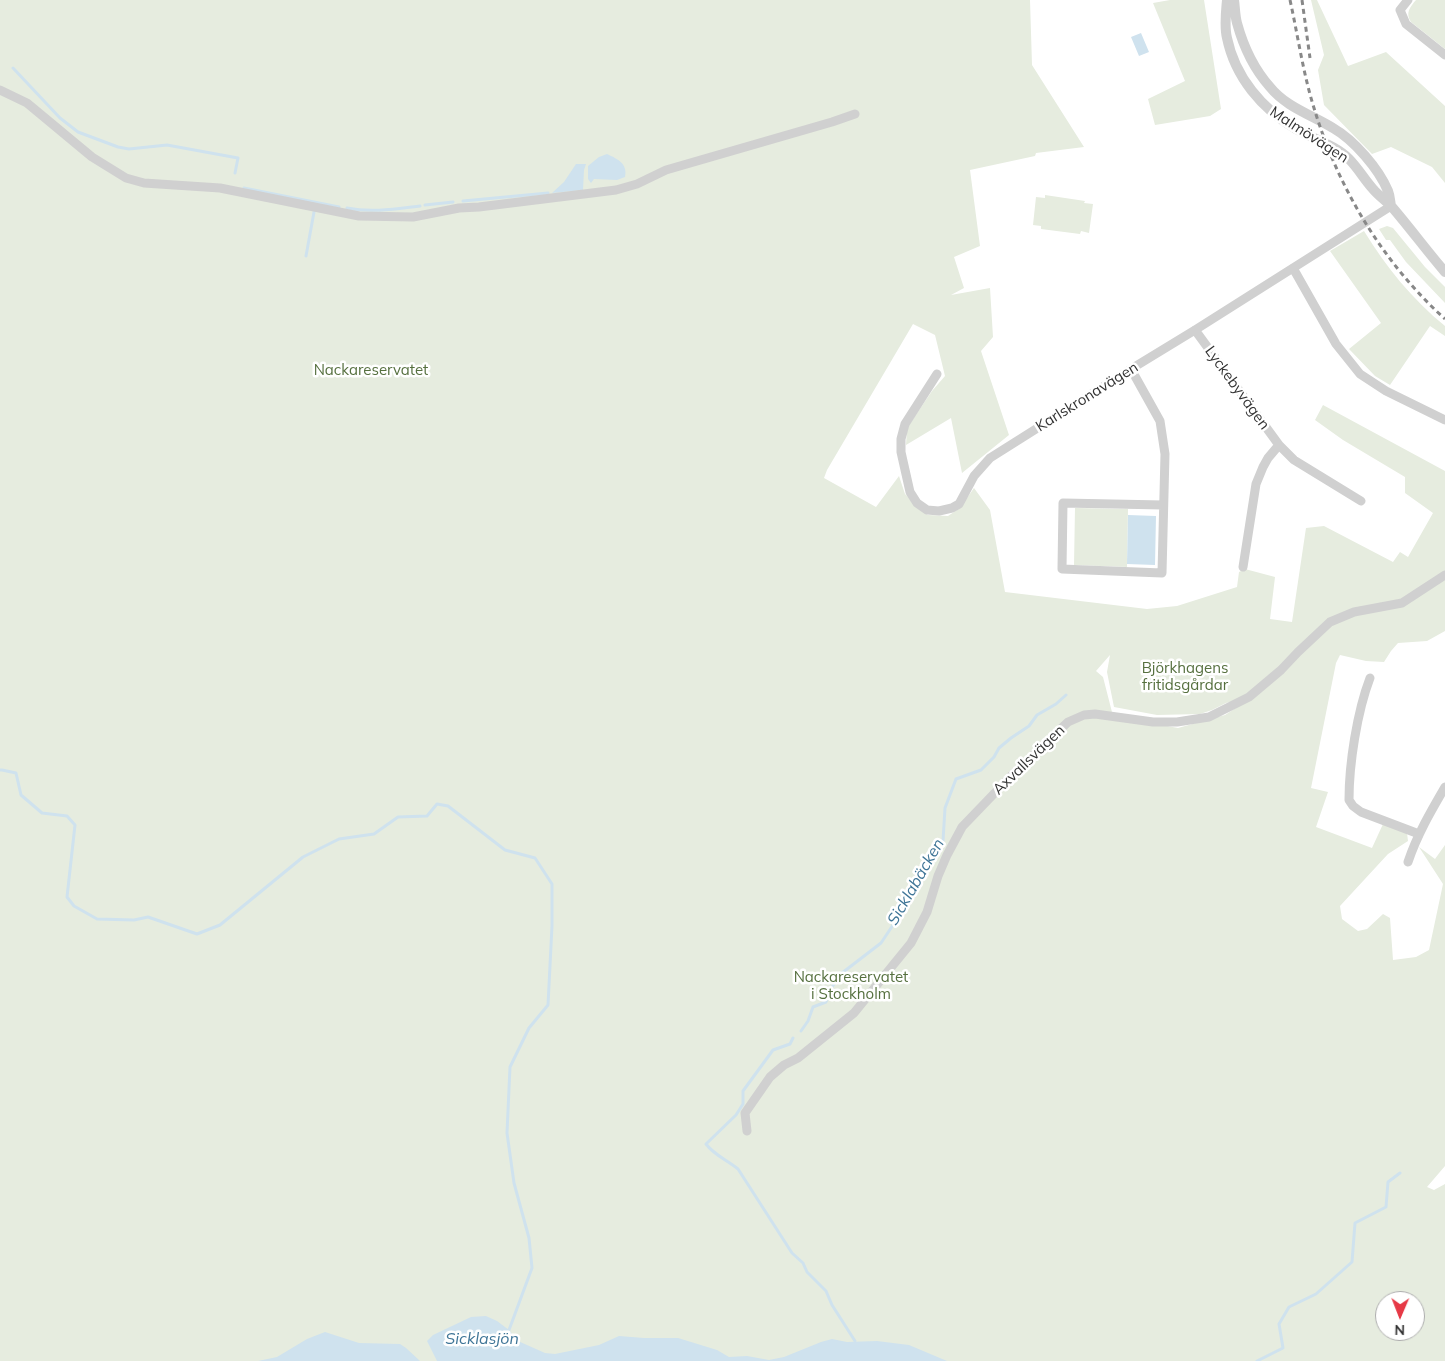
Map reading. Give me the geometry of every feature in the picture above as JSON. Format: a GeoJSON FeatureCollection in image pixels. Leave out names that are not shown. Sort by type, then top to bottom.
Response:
{"type":"FeatureCollection","features":[{"type":"Feature","properties":{"kind":"street","name":"Malmövägen"},"geometry":{"type":"LineString","coordinates":[[1227,0],[1227,37],[1232,54],[1244,80],[1276,116],[1296,129],[1341,152],[1349,159],[1373,190],[1391,206],[1445,272]]}},
{"type":"Feature","properties":{"kind":"street","name":"Malmövägen"},"geometry":{"type":"LineString","coordinates":[[1234,0],[1236,21],[1245,46],[1256,68],[1270,87],[1287,103],[1342,133],[1355,145],[1376,170],[1388,192],[1391,206]]}},
{"type":"Feature","properties":{"kind":"street"},"geometry":{"type":"LineString","coordinates":[[1408,0],[1400,10],[1406,24],[1445,55]]}},
{"type":"Feature","properties":{"kind":"street"},"geometry":{"type":"LineString","coordinates":[[0,90],[27,103],[92,157],[126,178],[144,183],[220,188],[359,216],[413,217],[460,208],[616,190],[638,184],[666,170],[855,114]]}},
{"type":"Feature","properties":{"kind":"street","name":"Karlskronavägen"},"geometry":{"type":"LineString","coordinates":[[937,374],[905,424],[901,439],[910,492],[917,503],[927,510],[939,512],[959,504],[974,476],[990,458],[1391,206]]}},
{"type":"Feature","properties":{"kind":"street"},"geometry":{"type":"LineString","coordinates":[[1292,268],[1336,344],[1360,374],[1386,391],[1445,420]]}},
{"type":"Feature","properties":{"kind":"street","name":"Lyckebyvägen"},"geometry":{"type":"LineString","coordinates":[[1195,330],[1279,445],[1294,460],[1361,501]]}},
{"type":"Feature","properties":{"kind":"street"},"geometry":{"type":"LineString","coordinates":[[1131,369],[1160,421],[1165,454],[1164,506],[1162,573],[1062,569],[1063,503],[1164,506]]}},
{"type":"Feature","properties":{"kind":"street","name":"Lyckebyvägen"},"geometry":{"type":"LineString","coordinates":[[1243,567],[1256,484],[1268,458],[1279,445]]}},
{"type":"Feature","properties":{"kind":"street","name":"Axvallsvägen"},"geometry":{"type":"LineString","coordinates":[[748,1131],[745,1113],[770,1077],[784,1065],[798,1058],[854,1013],[911,944],[927,912],[938,876],[947,855],[962,828],[1011,776],[1068,722],[1084,715],[1095,714],[1153,722],[1177,722],[1209,717],[1249,697],[1281,670],[1330,622],[1354,612],[1402,603],[1445,575]]}},
{"type":"Feature","properties":{"kind":"street"},"geometry":{"type":"LineString","coordinates":[[1370,678],[1363,696],[1354,745],[1349,800],[1361,812],[1419,834]]}},
{"type":"Feature","properties":{"kind":"street"},"geometry":{"type":"LineString","coordinates":[[1408,862],[1419,834],[1445,787]]}},
{"type":"Feature","properties":{"kind":"green space"},"geometry":{"type":"Polygon","coordinates":[[[0,0],[1030,0],[1032,65],[1084,147],[1036,153],[1035,156],[970,170],[980,246],[954,257],[964,288],[951,295],[990,288],[993,337],[981,351],[1009,435],[962,473],[951,418],[906,445],[907,428],[932,391],[945,376],[935,335],[913,324],[824,478],[876,507],[899,476],[905,494],[928,515],[948,516],[960,508],[974,488],[990,510],[1005,592],[1147,609],[1177,606],[1237,587],[1239,572],[1245,569],[1275,577],[1270,619],[1292,622],[1306,528],[1324,526],[1393,562],[1400,552],[1408,557],[1433,513],[1405,493],[1405,477],[1343,440],[1315,420],[1323,405],[1445,471],[1445,631],[1427,641],[1398,643],[1384,662],[1366,661],[1340,655],[1336,663],[1311,788],[1328,792],[1316,827],[1372,848],[1383,824],[1407,833],[1408,841],[1388,854],[1340,906],[1342,919],[1358,931],[1367,929],[1383,914],[1390,918],[1393,960],[1416,957],[1429,950],[1443,884],[1419,847],[1435,859],[1445,845],[1445,1166],[1427,1187],[1434,1190],[1445,1184],[1445,1361],[0,1361],[0,0]],[[1110,655],[1096,671],[1103,677],[1113,716],[1178,728],[1225,715],[1256,695],[1226,703],[1200,714],[1157,715],[1114,707],[1107,672],[1110,655]]]}},
{"type":"Feature","properties":{"kind":"green space"},"geometry":{"type":"Polygon","coordinates":[[[1170,0],[1204,0],[1221,109],[1210,116],[1155,125],[1148,99],[1185,81],[1153,3],[1170,0]]]}},
{"type":"Feature","properties":{"kind":"green space"},"geometry":{"type":"Polygon","coordinates":[[[1311,0],[1317,0],[1348,66],[1386,52],[1445,106],[1445,183],[1432,167],[1391,147],[1372,154],[1324,105],[1318,70],[1324,55],[1311,0]]]}},
{"type":"Feature","properties":{"kind":"green space"},"geometry":{"type":"Polygon","coordinates":[[[1416,0],[1445,0],[1445,49],[1409,19],[1408,13],[1416,0]]]}},
{"type":"Feature","properties":{"kind":"green space"},"geometry":{"type":"Polygon","coordinates":[[[1045,195],[1093,204],[1089,233],[1081,231],[1080,234],[1041,229],[1041,226],[1033,225],[1036,197],[1045,198],[1045,195]]]}},
{"type":"Feature","properties":{"kind":"green space"},"geometry":{"type":"Polygon","coordinates":[[[1387,226],[1393,228],[1425,267],[1445,287],[1445,303],[1406,262],[1390,240],[1386,240],[1379,229],[1387,226]]]}},
{"type":"Feature","properties":{"kind":"green space"},"geometry":{"type":"Polygon","coordinates":[[[1364,231],[1400,282],[1445,326],[1445,336],[1430,326],[1390,385],[1375,376],[1349,349],[1381,323],[1330,251],[1364,231]]]}},
{"type":"Feature","properties":{"kind":"green space"},"geometry":{"type":"Polygon","coordinates":[[[1075,508],[1128,509],[1127,567],[1074,565],[1075,508]]]}},
{"type":"Feature","properties":{"kind":"water"},"geometry":{"type":"Polygon","coordinates":[[[1141,33],[1149,52],[1139,56],[1131,37],[1141,33]]]}},
{"type":"Feature","properties":{"kind":"water"},"geometry":{"type":"Polygon","coordinates":[[[607,154],[624,165],[625,177],[617,180],[594,179],[591,183],[588,179],[588,166],[599,157],[607,154]]]}},
{"type":"Feature","properties":{"kind":"water"},"geometry":{"type":"Polygon","coordinates":[[[576,164],[586,164],[583,190],[552,193],[564,182],[576,164]]]}},
{"type":"Feature","properties":{"kind":"water"},"geometry":{"type":"Polygon","coordinates":[[[1128,515],[1156,516],[1155,565],[1127,564],[1128,515]]]}},
{"type":"Feature","properties":{"kind":"water","name":"Sicklasjön"},"geometry":{"type":"Polygon","coordinates":[[[486,1316],[509,1330],[518,1341],[545,1353],[555,1354],[599,1345],[619,1336],[678,1338],[717,1350],[729,1357],[747,1356],[769,1360],[784,1357],[832,1339],[847,1342],[877,1341],[909,1345],[947,1361],[437,1361],[427,1341],[433,1335],[471,1317],[486,1316]]]}},
{"type":"Feature","properties":{"kind":"water","name":"Sicklasjön"},"geometry":{"type":"Polygon","coordinates":[[[325,1332],[359,1343],[400,1344],[420,1361],[258,1361],[277,1357],[307,1339],[325,1332]]]}},
{"type":"Feature","properties":{"kind":"waterway"},"geometry":{"type":"LineString","coordinates":[[13,68],[60,118],[78,132],[118,147],[129,149],[167,145],[238,158],[235,173]]}},
{"type":"Feature","properties":{"kind":"waterway"},"geometry":{"type":"LineString","coordinates":[[244,188],[339,207]]}},
{"type":"Feature","properties":{"kind":"waterway"},"geometry":{"type":"LineString","coordinates":[[463,201],[548,193]]}},
{"type":"Feature","properties":{"kind":"waterway"},"geometry":{"type":"LineString","coordinates":[[425,205],[453,202]]}},
{"type":"Feature","properties":{"kind":"waterway"},"geometry":{"type":"LineString","coordinates":[[347,208],[374,210],[420,206]]}},
{"type":"Feature","properties":{"kind":"waterway"},"geometry":{"type":"LineString","coordinates":[[306,256],[314,212]]}},
{"type":"Feature","properties":{"kind":"waterway","name":"Sicklabäcken"},"geometry":{"type":"LineString","coordinates":[[801,1031],[808,1021],[813,1007],[826,1002],[832,987],[842,973],[881,943],[893,925],[901,907],[913,894],[925,866],[943,841],[945,808],[956,779],[981,770],[994,757],[999,748],[1029,726],[1037,715],[1056,704],[1066,695]]}},
{"type":"Feature","properties":{"kind":"waterway"},"geometry":{"type":"LineString","coordinates":[[0,770],[16,773],[21,795],[42,813],[67,816],[75,825],[67,897],[74,906],[97,919],[134,920],[148,917],[197,934],[220,925],[303,857],[339,839],[374,834],[398,817],[427,816],[437,804],[448,806],[505,850],[535,858],[552,884],[548,1005],[529,1028],[510,1067],[507,1133],[514,1183],[529,1238],[532,1268],[509,1330]]}},
{"type":"Feature","properties":{"kind":"waterway","name":"Sicklabäcken"},"geometry":{"type":"LineString","coordinates":[[793,1038],[790,1044],[773,1050],[743,1091],[743,1104],[736,1115],[706,1144],[738,1169],[792,1253],[803,1263],[807,1272],[826,1291],[832,1305],[855,1341]]}},
{"type":"Feature","properties":{"kind":"waterway"},"geometry":{"type":"LineString","coordinates":[[1257,1361],[1283,1348],[1279,1324],[1289,1307],[1316,1294],[1352,1262],[1355,1223],[1386,1207],[1388,1182],[1400,1173]]}},
{"type":"Feature","properties":{"kind":"railway"},"geometry":{"type":"LineString","coordinates":[[1290,0],[1310,95],[1336,167],[1365,223],[1383,249],[1402,274],[1445,319]]}},
{"type":"Feature","properties":{"kind":"railway"},"geometry":{"type":"LineString","coordinates":[[1302,0],[1310,58]]}},
{"type":"Feature","properties":{"kind":"park label","name":"Nackareservatet"},"geometry":{"type":"Point","coordinates":[371,370]}},
{"type":"Feature","properties":{"kind":"park label","name":"Björkhagens fritidsgårdar"},"geometry":{"type":"Point","coordinates":[1185,676]}},
{"type":"Feature","properties":{"kind":"park label","name":"Nackareservatet i Stockholm"},"geometry":{"type":"Point","coordinates":[851,986]}}]}
